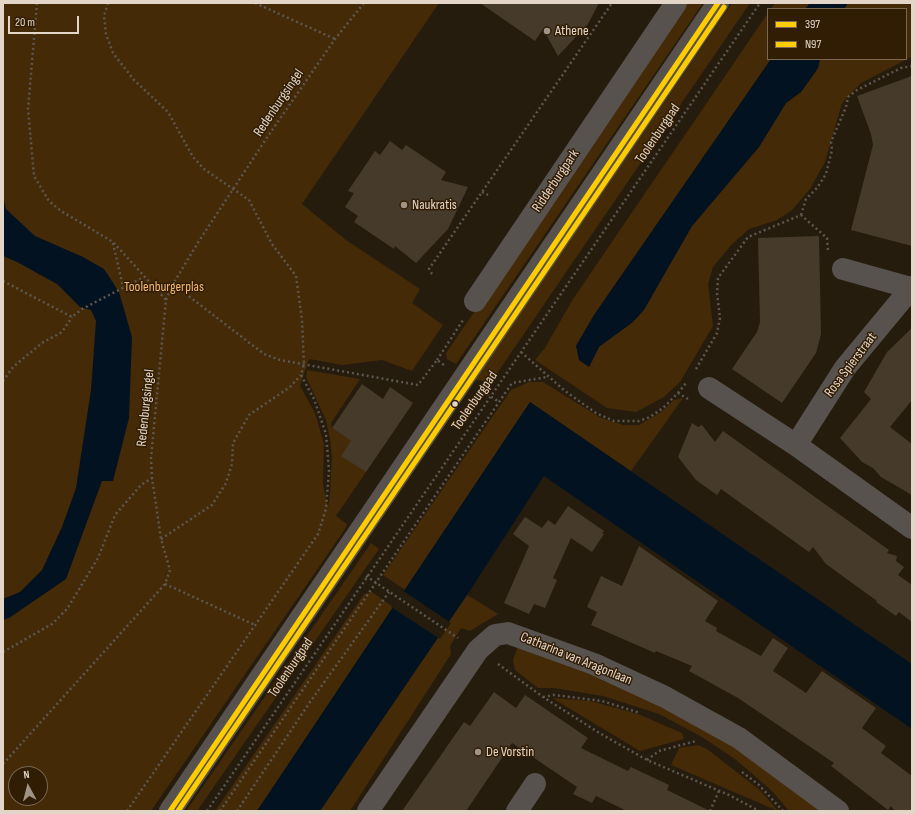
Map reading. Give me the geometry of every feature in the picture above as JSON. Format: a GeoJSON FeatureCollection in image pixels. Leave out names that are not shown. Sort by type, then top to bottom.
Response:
{"type":"FeatureCollection","features":[{"type":"Feature","properties":{"kind":"street","name":"Ridderburgpark"},"geometry":{"type":"LineString","coordinates":[[475,302],[676,3]]}},
{"type":"Feature","properties":{"kind":"street"},"geometry":{"type":"LineString","coordinates":[[170,811],[718,3]]}},
{"type":"Feature","properties":{"kind":"street","name":"Rosa Spierstraat"},"geometry":{"type":"LineString","coordinates":[[796,445],[845,368],[912,288],[843,269]]}},
{"type":"Feature","properties":{"kind":"street"},"geometry":{"type":"LineString","coordinates":[[709,388],[796,445],[912,528]]}},
{"type":"Feature","properties":{"kind":"street","name":"Catharina van Aragonlaan"},"geometry":{"type":"LineString","coordinates":[[368,811],[478,650],[495,635],[508,632],[600,667],[665,697],[739,738],[838,811]]}},
{"type":"Feature","properties":{"kind":"street"},"geometry":{"type":"LineString","coordinates":[[517,811],[535,784]]}},
{"type":"Feature","properties":{"kind":"path"},"geometry":{"type":"LineString","coordinates":[[37,3],[28,109],[34,176],[49,201],[61,211],[112,242],[166,300]]}},
{"type":"Feature","properties":{"kind":"path"},"geometry":{"type":"LineString","coordinates":[[108,3],[104,16],[106,34],[113,53],[134,80],[168,112],[193,157],[204,169],[249,200],[272,244],[296,276],[302,320],[304,364],[301,375],[290,387],[249,414],[233,443],[232,464],[226,483],[212,505],[162,539]]}},
{"type":"Feature","properties":{"kind":"path"},"geometry":{"type":"LineString","coordinates":[[255,3],[335,39]]}},
{"type":"Feature","properties":{"kind":"path","name":"Redenburgsingel"},"geometry":{"type":"LineString","coordinates":[[165,584],[170,570],[162,539],[152,478],[151,458],[166,300],[173,284],[233,189],[335,39],[364,3]]}},
{"type":"Feature","properties":{"kind":"path"},"geometry":{"type":"LineString","coordinates":[[432,274],[429,269],[612,3]]}},
{"type":"Feature","properties":{"kind":"path","name":"Toolenburgpad"},"geometry":{"type":"LineString","coordinates":[[207,811],[366,576],[760,3]]}},
{"type":"Feature","properties":{"kind":"path"},"geometry":{"type":"LineString","coordinates":[[801,215],[806,199],[817,188],[826,174],[832,150],[831,142],[846,107],[848,97],[857,90],[901,68],[912,66]]}},
{"type":"Feature","properties":{"kind":"path"},"geometry":{"type":"LineString","coordinates":[[568,68],[572,71]]}},
{"type":"Feature","properties":{"kind":"path"},"geometry":{"type":"LineString","coordinates":[[482,192],[488,195]]}},
{"type":"Feature","properties":{"kind":"path"},"geometry":{"type":"LineString","coordinates":[[801,215],[827,238],[831,266],[843,269]]}},
{"type":"Feature","properties":{"kind":"path"},"geometry":{"type":"LineString","coordinates":[[692,374],[717,333],[720,318],[717,293],[718,278],[733,255],[748,237],[801,215]]}},
{"type":"Feature","properties":{"kind":"path"},"geometry":{"type":"LineString","coordinates":[[112,242],[123,287]]}},
{"type":"Feature","properties":{"kind":"path"},"geometry":{"type":"LineString","coordinates":[[3,380],[13,367],[42,343],[62,332],[72,316],[82,308],[144,277]]}},
{"type":"Feature","properties":{"kind":"path"},"geometry":{"type":"LineString","coordinates":[[3,281],[72,316]]}},
{"type":"Feature","properties":{"kind":"path"},"geometry":{"type":"LineString","coordinates":[[173,284],[264,354],[280,360],[418,385],[427,372]]}},
{"type":"Feature","properties":{"kind":"path"},"geometry":{"type":"LineString","coordinates":[[437,360],[475,302]]}},
{"type":"Feature","properties":{"kind":"path"},"geometry":{"type":"LineString","coordinates":[[521,352],[547,377],[596,413],[614,421],[633,421],[650,417],[663,408],[678,394],[687,381]]}},
{"type":"Feature","properties":{"kind":"path"},"geometry":{"type":"LineString","coordinates":[[127,811],[318,534],[326,509],[329,470],[326,434],[314,399],[301,375]]}},
{"type":"Feature","properties":{"kind":"path"},"geometry":{"type":"LineString","coordinates":[[220,811],[512,383],[547,377]]}},
{"type":"Feature","properties":{"kind":"path"},"geometry":{"type":"LineString","coordinates":[[678,394],[690,399],[709,388]]}},
{"type":"Feature","properties":{"kind":"path"},"geometry":{"type":"LineString","coordinates":[[491,396],[499,402]]}},
{"type":"Feature","properties":{"kind":"path"},"geometry":{"type":"LineString","coordinates":[[3,652],[52,624],[67,609],[98,558],[115,515],[141,485],[152,478]]}},
{"type":"Feature","properties":{"kind":"path"},"geometry":{"type":"LineString","coordinates":[[366,576],[456,637]]}},
{"type":"Feature","properties":{"kind":"path"},"geometry":{"type":"LineString","coordinates":[[3,764],[165,584],[256,625]]}},
{"type":"Feature","properties":{"kind":"path"},"geometry":{"type":"LineString","coordinates":[[237,811],[310,702],[389,592]]}},
{"type":"Feature","properties":{"kind":"path"},"geometry":{"type":"LineString","coordinates":[[478,650],[543,697],[601,734],[647,760],[719,791],[759,811]]}},
{"type":"Feature","properties":{"kind":"path"},"geometry":{"type":"LineString","coordinates":[[543,697],[554,694],[602,701],[642,714]]}},
{"type":"Feature","properties":{"kind":"path"},"geometry":{"type":"LineString","coordinates":[[647,760],[659,751],[700,740],[694,737]]}},
{"type":"Feature","properties":{"kind":"path"},"geometry":{"type":"LineString","coordinates":[[736,766],[759,786],[783,811]]}},
{"type":"Feature","properties":{"kind":"path"},"geometry":{"type":"LineString","coordinates":[[710,811],[719,791]]}},
{"type":"Feature","properties":{"kind":"green space","name":"Toolenburgerplas"},"geometry":{"type":"Polygon","coordinates":[[[3,3],[439,3],[302,204],[346,240],[420,289],[412,303],[443,325],[412,371],[382,360],[342,365],[309,359],[300,386],[315,413],[324,444],[323,484],[328,507],[332,456],[330,439],[326,420],[306,377],[307,370],[360,379],[331,423],[332,428],[351,441],[366,472],[336,516],[347,524],[345,529],[151,811],[3,811],[3,3]]]}},
{"type":"Feature","properties":{"kind":"green space"},"geometry":{"type":"Polygon","coordinates":[[[685,3],[703,3],[456,364],[447,359],[446,353],[685,3]]]}},
{"type":"Feature","properties":{"kind":"green space"},"geometry":{"type":"Polygon","coordinates":[[[732,3],[750,3],[491,382],[475,380],[732,3]]]}},
{"type":"Feature","properties":{"kind":"green space"},"geometry":{"type":"Polygon","coordinates":[[[775,3],[810,3],[806,8],[772,8],[775,3]]]}},
{"type":"Feature","properties":{"kind":"green space"},"geometry":{"type":"Polygon","coordinates":[[[848,3],[912,3],[911,57],[907,59],[907,8],[845,8],[848,3]]]}},
{"type":"Feature","properties":{"kind":"green space"},"geometry":{"type":"Polygon","coordinates":[[[767,14],[767,60],[770,60],[594,315],[576,346],[589,367],[599,347],[661,278],[692,226],[759,147],[786,103],[801,92],[818,68],[820,60],[905,60],[861,83],[842,103],[825,162],[810,189],[792,210],[777,220],[749,229],[732,244],[713,267],[708,284],[713,326],[680,382],[664,397],[636,412],[607,408],[535,360],[545,348],[573,299],[767,14]]]}},
{"type":"Feature","properties":{"kind":"green space"},"geometry":{"type":"Polygon","coordinates":[[[529,382],[543,382],[601,418],[623,425],[639,425],[661,412],[674,400],[683,398],[631,471],[530,402],[405,590],[383,575],[511,390],[529,382]]]}},
{"type":"Feature","properties":{"kind":"green space"},"geometry":{"type":"Polygon","coordinates":[[[371,543],[379,549],[197,811],[186,811],[371,543]]]}},
{"type":"Feature","properties":{"kind":"green space"},"geometry":{"type":"Polygon","coordinates":[[[372,592],[393,607],[257,811],[215,811],[364,594],[372,592]]]}},
{"type":"Feature","properties":{"kind":"green space"},"geometry":{"type":"Polygon","coordinates":[[[467,595],[498,614],[470,631],[461,628],[450,646],[451,654],[350,811],[320,811],[467,595]]]}},
{"type":"Feature","properties":{"kind":"green space"},"geometry":{"type":"Polygon","coordinates":[[[518,646],[632,688],[732,745],[824,811],[789,811],[773,792],[735,759],[702,737],[659,714],[603,696],[554,688],[538,688],[515,670],[513,660],[518,646]]]}},
{"type":"Feature","properties":{"kind":"green space"},"geometry":{"type":"Polygon","coordinates":[[[552,698],[590,701],[638,714],[682,733],[684,739],[640,751],[552,698]]]}},
{"type":"Feature","properties":{"kind":"green space"},"geometry":{"type":"Polygon","coordinates":[[[698,745],[707,749],[761,791],[778,811],[671,765],[679,748],[698,745]]]}},
{"type":"Feature","properties":{"kind":"water"},"geometry":{"type":"Polygon","coordinates":[[[810,3],[848,3],[845,8],[806,8],[810,3]]]}},
{"type":"Feature","properties":{"kind":"water"},"geometry":{"type":"Polygon","coordinates":[[[770,60],[820,60],[818,68],[801,92],[786,103],[759,147],[692,226],[644,310],[633,322],[599,347],[589,367],[579,360],[576,346],[594,315],[770,60]]]}},
{"type":"Feature","properties":{"kind":"water"},"geometry":{"type":"Polygon","coordinates":[[[3,196],[6,209],[35,236],[83,257],[104,269],[119,292],[132,337],[129,418],[113,481],[102,481],[66,579],[9,618],[3,620],[3,599],[20,592],[42,570],[62,527],[76,488],[91,390],[96,321],[91,310],[80,307],[57,284],[3,256],[3,196]]]}},
{"type":"Feature","properties":{"kind":"water"},"geometry":{"type":"Polygon","coordinates":[[[530,402],[912,664],[912,729],[544,476],[467,595],[320,811],[257,811],[530,402]]]}},
{"type":"Feature","properties":{"kind":"pier"},"geometry":{"type":"Polygon","coordinates":[[[402,590],[451,623],[440,639],[391,607],[402,590]]]}},
{"type":"Feature","properties":{"kind":"building","name":"Athene"},"geometry":{"type":"Polygon","coordinates":[[[480,3],[599,3],[588,24],[558,56],[543,29],[535,41],[480,3]]]}},
{"type":"Feature","properties":{"kind":"building"},"geometry":{"type":"Polygon","coordinates":[[[912,76],[912,246],[851,230],[873,145],[871,134],[857,96],[912,76]]]}},
{"type":"Feature","properties":{"kind":"building","name":"Naukratis"},"geometry":{"type":"Polygon","coordinates":[[[390,141],[402,150],[406,145],[446,172],[441,180],[468,187],[448,229],[416,263],[395,246],[394,249],[354,222],[358,216],[345,207],[354,193],[348,191],[375,151],[380,155],[390,141]]]}},
{"type":"Feature","properties":{"kind":"building"},"geometry":{"type":"Polygon","coordinates":[[[819,236],[821,334],[816,353],[782,403],[732,369],[757,332],[760,322],[758,238],[819,236]]]}},
{"type":"Feature","properties":{"kind":"building"},"geometry":{"type":"Polygon","coordinates":[[[912,328],[912,400],[890,427],[912,444],[912,495],[881,477],[873,468],[862,462],[840,438],[871,399],[864,392],[887,352],[912,328]]]}},
{"type":"Feature","properties":{"kind":"building"},"geometry":{"type":"Polygon","coordinates":[[[362,384],[383,399],[390,387],[413,403],[366,472],[341,456],[351,441],[332,428],[362,384]]]}},
{"type":"Feature","properties":{"kind":"building"},"geometry":{"type":"Polygon","coordinates":[[[692,423],[698,427],[702,425],[715,442],[723,431],[889,550],[887,553],[897,556],[896,561],[904,567],[898,575],[912,585],[912,622],[899,612],[896,616],[876,602],[877,601],[826,564],[813,547],[809,552],[721,489],[717,495],[696,480],[678,457],[692,423]]]}},
{"type":"Feature","properties":{"kind":"building"},"geometry":{"type":"Polygon","coordinates":[[[568,506],[604,531],[602,533],[604,534],[592,552],[571,538],[553,578],[557,580],[545,608],[534,604],[529,614],[504,603],[529,546],[513,534],[525,517],[542,528],[548,520],[555,525],[568,506]]]}},
{"type":"Feature","properties":{"kind":"building"},"geometry":{"type":"Polygon","coordinates":[[[639,546],[718,601],[705,621],[717,628],[716,631],[761,656],[773,638],[788,648],[773,671],[806,693],[822,671],[876,708],[862,728],[886,746],[881,753],[912,776],[912,811],[895,811],[891,806],[888,810],[831,766],[834,763],[738,698],[689,671],[692,666],[656,651],[655,653],[591,625],[597,612],[587,607],[601,576],[622,586],[639,546]]]}},
{"type":"Feature","properties":{"kind":"building","name":"De Vorstin"},"geometry":{"type":"Polygon","coordinates":[[[494,692],[516,708],[525,695],[588,738],[581,748],[628,771],[631,767],[669,785],[667,790],[710,811],[627,811],[596,796],[592,803],[573,794],[577,787],[512,743],[466,811],[402,811],[464,722],[470,726],[494,692]]]}},
{"type":"Feature","properties":{"kind":"transit line","name":"397"},"geometry":{"type":"LineString","coordinates":[[170,811],[718,3]]}},
{"type":"Feature","properties":{"kind":"transit line","name":"N97"},"geometry":{"type":"LineString","coordinates":[[178,811],[724,7]]}},
{"type":"Feature","properties":{"kind":"place","name":"Athene"},"geometry":{"type":"Point","coordinates":[547,31]}},
{"type":"Feature","properties":{"kind":"place","name":"Naukratis"},"geometry":{"type":"Point","coordinates":[404,205]}},
{"type":"Feature","properties":{"kind":"place","name":"De Vorstin"},"geometry":{"type":"Point","coordinates":[478,752]}}]}
